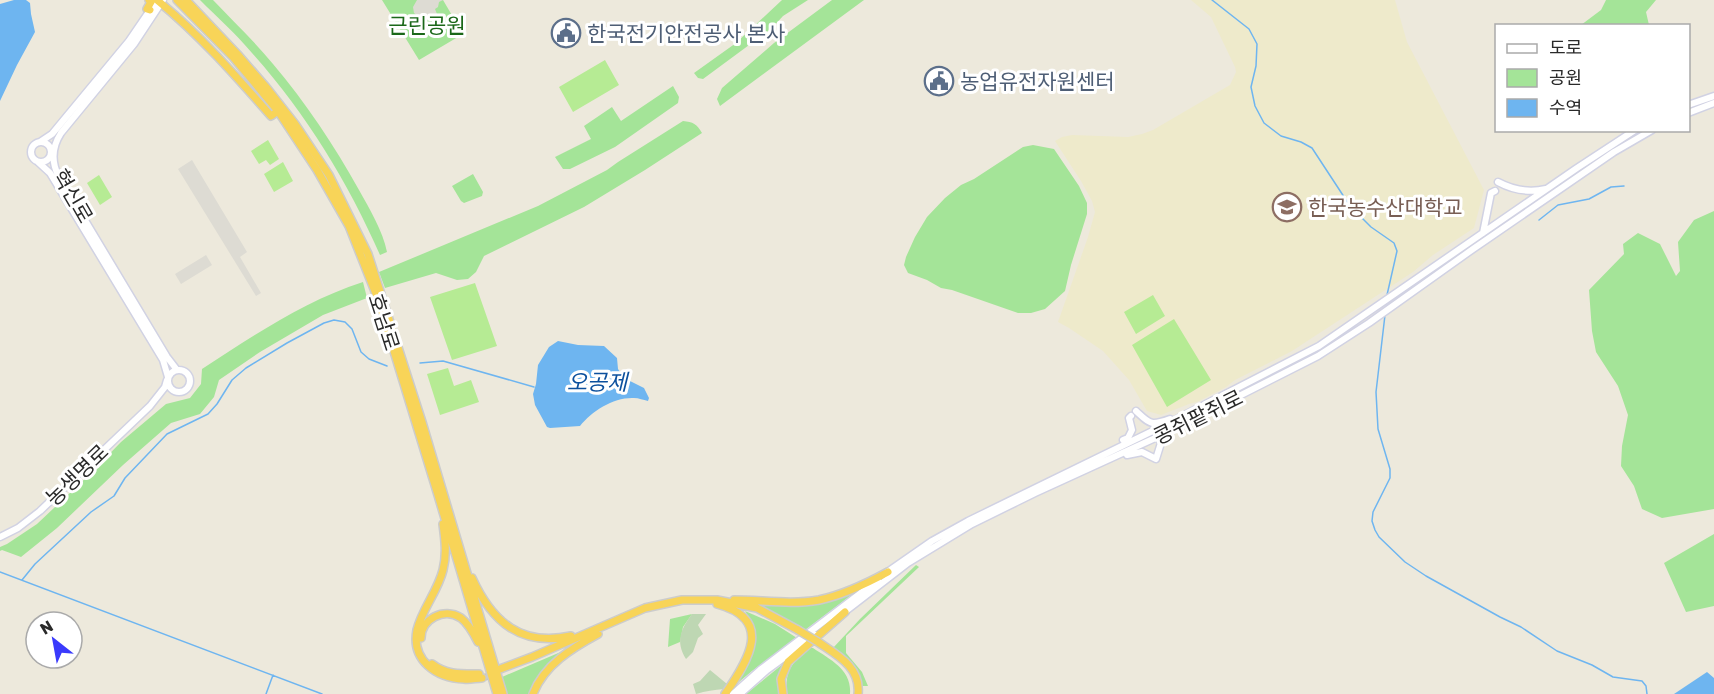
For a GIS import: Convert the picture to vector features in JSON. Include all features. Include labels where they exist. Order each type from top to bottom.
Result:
[{"type":"highway","points":[[149,0],[151,2],[147,9],[150,10]]},
{"type":"highway","name":"호남로","points":[[177,0],[233,57],[278,111],[317,170],[365,256]]},
{"type":"highway","name":"호남로","points":[[186,0],[239,56],[295,124],[328,175],[365,256],[461,552],[502,694]]},
{"type":"highway","points":[[159,1],[233,73],[271,116],[278,111]]},
{"type":"highway","name":"호남로","points":[[380,299],[497,694]]},
{"type":"highway","points":[[438,495],[443,520],[445,556],[438,585],[417,628],[417,647],[425,663],[437,673],[464,679],[482,676],[445,671],[436,667],[424,653],[421,633],[425,625],[430,619],[452,614],[462,619],[473,633],[486,660]]},
{"type":"highway","points":[[461,552],[485,603],[504,624],[521,634],[541,639],[596,632]]},
{"type":"highway","points":[[501,671],[596,632],[645,608],[664,603],[682,600],[817,601],[855,589],[888,572]]},
{"type":"highway","points":[[714,601],[767,615],[817,644],[848,670],[855,694]]},
{"type":"highway","points":[[714,601],[740,614],[748,622],[751,631],[751,645],[746,659],[725,694]]},
{"type":"highway","points":[[783,694],[781,679],[788,662],[845,612]]},
{"type":"highway","points":[[533,694],[549,668],[596,632]]},
{"type":"main road","points":[[40,142],[52,134],[159,1]]},
{"type":"main road","name":"혁신로","points":[[38,162],[45,162],[61,133],[134,44],[159,1]]},
{"type":"main road","points":[[1690,105],[1714,96]]},
{"type":"main road","points":[[1690,113],[1714,103]]},
{"type":"main road","name":"콩쥐팥쥐로","points":[[740,694],[767,670],[908,563],[972,524],[1164,434],[1318,356],[1429,281],[1541,199],[1549,189],[1632,132]]},
{"type":"main road","name":"콩쥐팥쥐로","points":[[733,694],[760,670],[924,546],[952,529],[1172,422],[1319,346],[1483,233],[1649,132]]},
{"type":"main road","name":"혁신로","points":[[168,379],[163,360],[76,215],[50,173],[33,158],[31,152],[33,146],[40,142],[47,144],[52,152],[59,177],[177,370]]},
{"type":"main road","points":[[1498,182],[1523,191],[1535,192],[1549,189]]},
{"type":"main road","points":[[1483,233],[1491,193],[1495,191]]},
{"type":"main road","points":[[1429,281],[1426,277],[1446,259]]},
{"type":"main road","points":[[168,379],[170,388],[176,392],[187,389],[190,382],[186,373],[177,370]]},
{"type":"main road","name":"농생명로","points":[[0,537],[18,528],[40,511],[150,406],[165,387],[172,372],[177,370]]},
{"type":"main road","name":"농생명로","points":[[150,406],[176,392]]},
{"type":"main road","points":[[1118,447],[1116,444],[1131,434],[1129,418],[1133,414],[1147,422],[1158,423],[1170,419],[1172,422]]},
{"type":"main road","points":[[1126,452],[1127,455],[1142,452],[1156,459],[1161,443],[1166,438],[1164,434]]},
{"type":"shaded area","points":[[417,0],[443,0],[435,9],[437,14],[428,19],[421,19],[414,13],[413,7]]},
{"type":"shaded area","name":"한국농수산대학교","points":[[1191,0],[1395,0],[1407,42],[1484,190],[1474,228],[1433,255],[1413,272],[1292,351],[1197,402],[1161,415],[1147,411],[1129,380],[1103,351],[1058,322],[1095,212],[1081,181],[1055,141],[1072,135],[1128,137],[1142,134],[1153,130],[1230,85],[1236,72],[1235,67],[1211,17]]},
{"type":"shaded area","points":[[192,160],[247,252],[240,257],[261,293],[256,296],[178,169]]},
{"type":"shaded area","points":[[206,255],[212,265],[181,284],[175,274]]},
{"type":"green space","points":[[200,0],[213,0],[259,48],[297,94],[349,173],[375,220],[387,252],[380,255],[354,201],[324,149],[290,99],[246,46]]},
{"type":"green space","name":"근린공원","points":[[382,0],[443,0],[463,34],[419,60]]},
{"type":"green space","points":[[782,0],[808,0],[783,16],[772,28],[703,79],[698,78],[694,73],[736,43]]},
{"type":"green space","points":[[832,0],[864,0],[720,106],[717,99],[722,88],[774,43]]},
{"type":"green space","points":[[1606,0],[1656,0],[1646,12],[1649,24],[1582,24],[1601,10]]},
{"type":"green space","points":[[605,60],[619,85],[573,112],[559,87]]},
{"type":"green space","points":[[673,86],[679,97],[678,103],[615,147],[570,169],[563,169],[555,157],[591,139],[584,126],[612,107],[621,121]]},
{"type":"green space","points":[[683,121],[694,124],[702,133],[584,207],[484,256],[476,272],[468,279],[457,280],[436,273],[385,288],[379,272],[538,206],[607,170]]},
{"type":"green space","points":[[268,140],[279,159],[270,165],[266,160],[259,164],[251,151]]},
{"type":"green space","points":[[1033,145],[1054,149],[1079,186],[1087,203],[1087,214],[1065,291],[1045,309],[1031,313],[1018,313],[941,288],[908,273],[904,265],[915,237],[927,217],[945,198],[961,185],[1023,147]]},
{"type":"green space","points":[[283,162],[293,181],[274,192],[264,174]]},
{"type":"green space","points":[[473,174],[483,192],[482,196],[464,203],[452,186]]},
{"type":"green space","points":[[99,175],[112,197],[100,205],[87,183]]},
{"type":"green space","points":[[1714,211],[1714,509],[1662,518],[1642,509],[1634,486],[1621,466],[1628,415],[1618,386],[1596,352],[1589,290],[1624,254],[1623,244],[1638,233],[1660,244],[1676,276],[1680,271],[1678,242],[1694,220]]},
{"type":"green space","points":[[363,282],[367,298],[323,315],[260,352],[219,380],[214,397],[200,414],[171,423],[57,528],[21,557],[0,551],[0,547],[37,524],[121,442],[166,404],[190,398],[201,384],[202,369],[300,309]]},
{"type":"green space","points":[[475,283],[497,346],[452,360],[430,297]]},
{"type":"green space","points":[[1153,295],[1165,316],[1136,334],[1124,312]]},
{"type":"green space","points":[[1174,319],[1211,380],[1167,407],[1132,345]]},
{"type":"green space","points":[[448,368],[454,386],[471,380],[479,402],[440,415],[427,374]]},
{"type":"green space","points":[[1714,534],[1714,606],[1686,612],[1664,563]]},
{"type":"green space","points":[[916,565],[919,567],[846,636],[846,653],[862,672],[868,686],[862,686],[853,664],[833,648]]},
{"type":"green space","points":[[853,594],[805,630],[754,603],[808,605]]},
{"type":"green space","points":[[745,611],[775,624],[797,638],[734,686],[749,659],[754,640],[751,621]]},
{"type":"green space","points":[[692,614],[683,627],[680,642],[668,647],[670,619]]},
{"type":"green space","points":[[692,614],[706,614],[698,625],[703,634],[698,638],[693,652],[686,659],[680,641],[685,625]]},
{"type":"green space","points":[[809,648],[813,648],[839,666],[848,678],[850,694],[787,694],[790,668]]},
{"type":"green space","points":[[563,651],[544,671],[529,694],[507,694],[502,677]]},
{"type":"green space","points":[[783,664],[779,679],[779,694],[746,694]]},
{"type":"green space","points":[[710,670],[727,684],[724,689],[696,694],[693,684],[700,681]]},
{"type":"water","points":[[14,0],[26,0],[30,3],[35,32],[0,101],[0,4]]},
{"type":"water","name":"오공제","points":[[558,341],[578,345],[604,346],[617,358],[618,369],[624,378],[644,388],[649,398],[648,401],[626,398],[611,402],[597,410],[580,426],[547,427],[535,405],[533,394],[538,365],[549,347]]},
{"type":"water","points":[[1707,672],[1714,678],[1714,694],[1674,694]]},
{"type":"waterway","points":[[1212,0],[1249,29],[1257,44],[1256,66],[1251,87],[1255,106],[1264,123],[1281,136],[1312,148],[1350,206],[1371,227],[1394,243],[1397,251],[1387,295]]},
{"type":"waterway","points":[[1539,220],[1558,205],[1589,199],[1611,187],[1624,186]]},
{"type":"waterway","points":[[1385,315],[1376,392],[1378,429],[1390,469],[1390,478],[1373,512],[1372,521],[1379,537],[1405,562],[1426,576],[1521,627],[1557,651],[1592,665],[1613,677],[1642,681],[1646,686],[1647,694]]},
{"type":"waterway","points":[[22,580],[35,564],[91,512],[114,496],[125,478],[167,434],[208,414],[232,380],[246,368],[287,343],[324,323],[334,320],[345,322],[352,329],[361,352],[369,359],[387,366]]},
{"type":"waterway","points":[[420,363],[443,361],[534,387]]},
{"type":"waterway","points":[[0,572],[322,694]]},
{"type":"waterway","points":[[266,694],[273,675]]},
{"type":"tunnel","points":[[482,678],[501,673]]},
{"type":"place","name":"한국전기안전공사 본사","points":[[566,33]]},
{"type":"place","name":"농업유전자원센터","points":[[939,81]]},
{"type":"place","name":"한국농수산대학교","points":[[1287,207]]}]
